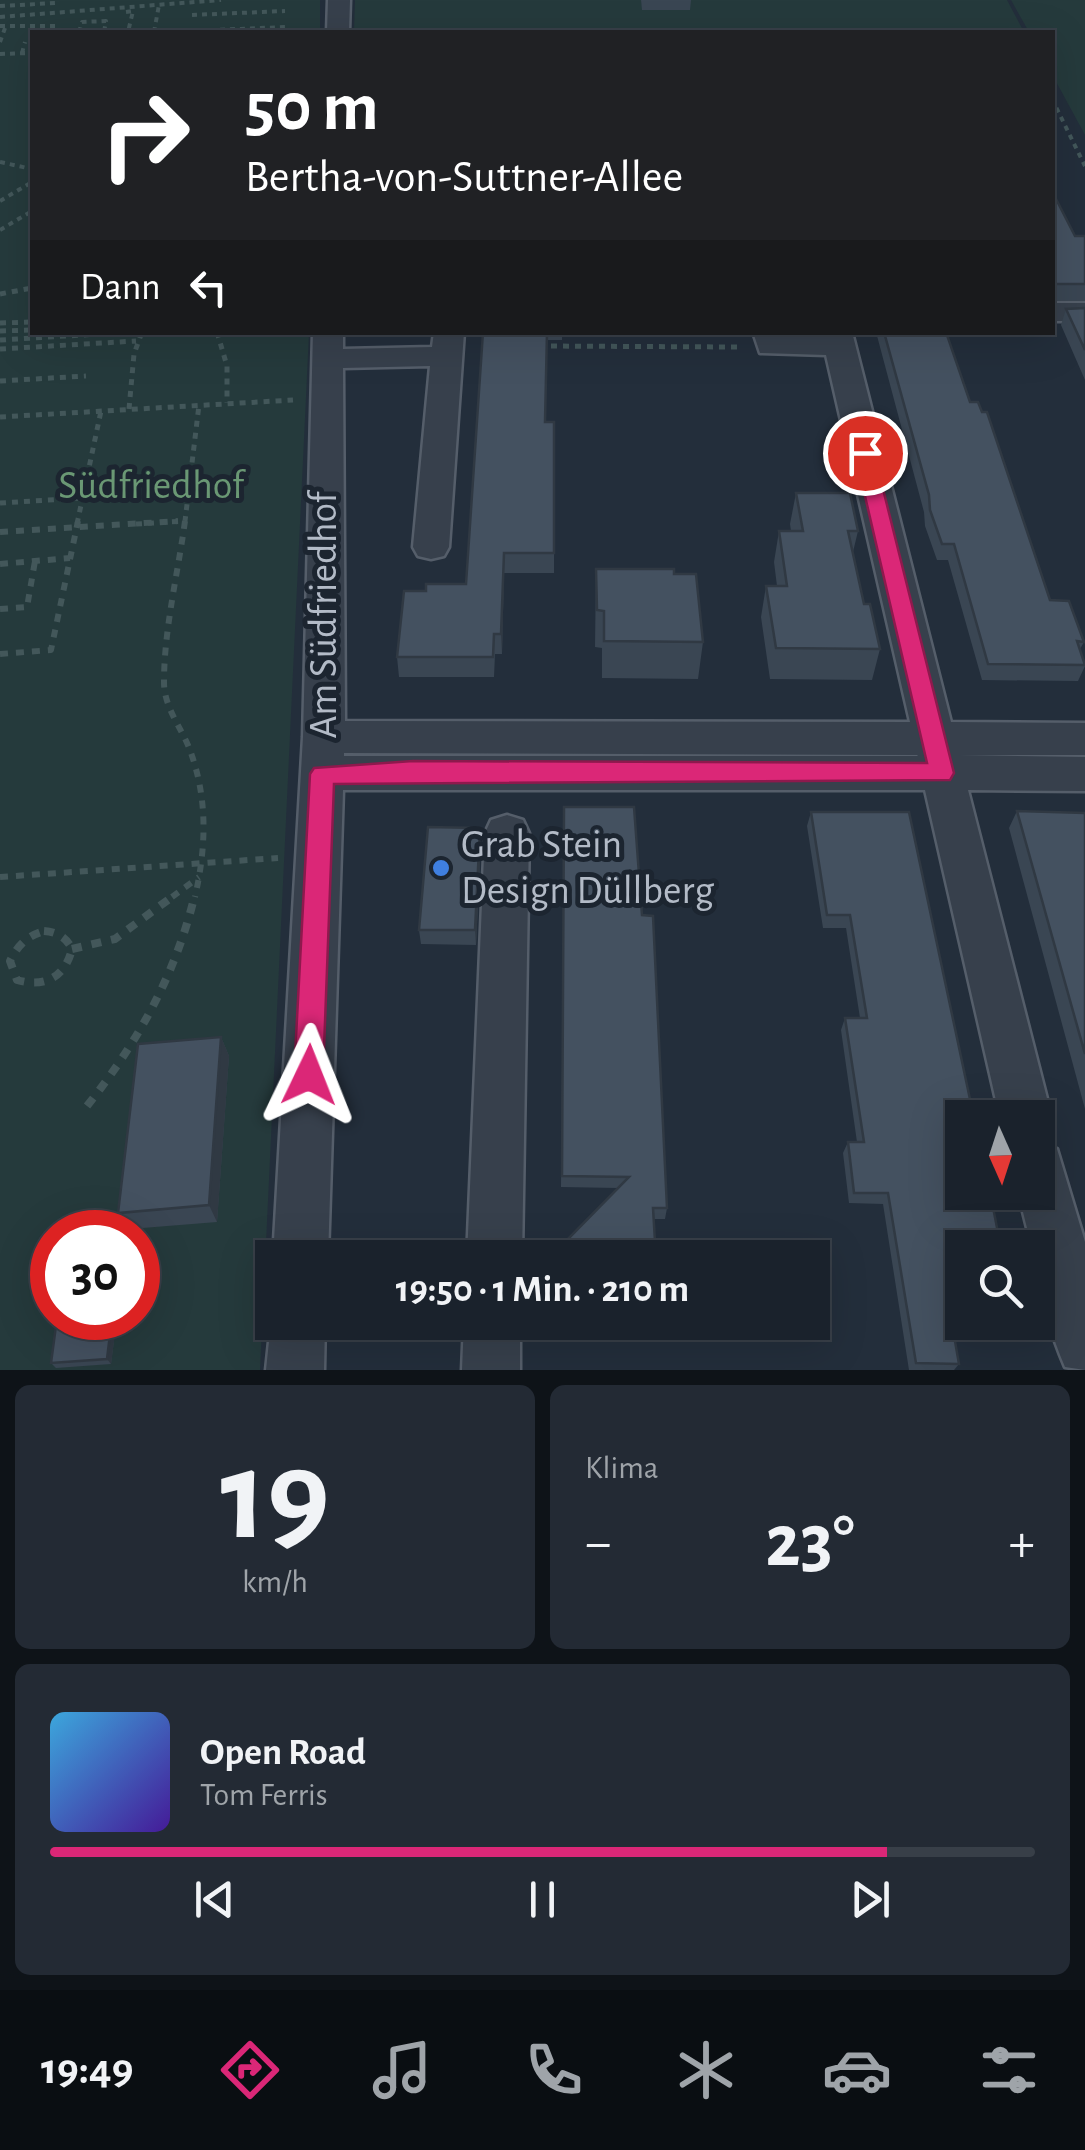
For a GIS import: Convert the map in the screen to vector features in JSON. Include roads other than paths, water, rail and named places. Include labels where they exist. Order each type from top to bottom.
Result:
[{"type":"street","points":[[338,30],[339,0]]},
{"type":"street","points":[[1055,312],[1085,312]]},
{"type":"street","points":[[770,339],[838,339],[1022,1100]]},
{"type":"street","points":[[327,346],[448,344],[431,547]]},
{"type":"street","name":"Am Südfriedhof","points":[[301,1240],[323,756],[327,346]]},
{"type":"street","points":[[323,756],[413,771],[937,756],[1085,739]]},
{"type":"street","points":[[937,756],[1085,774]]},
{"type":"street","points":[[495,1240],[508,833]]},
{"type":"street","points":[[1055,1209],[1074,1256],[1085,1347]]},
{"type":"street","points":[[295,1370],[296,1340]]},
{"type":"street","points":[[490,1370],[491,1340]]},
{"type":"place","name":"Grab Stein Design Düllberg","points":[[441,868]]},
{"type":"park label","name":"Südfriedhof","points":[[151,486]]}]
